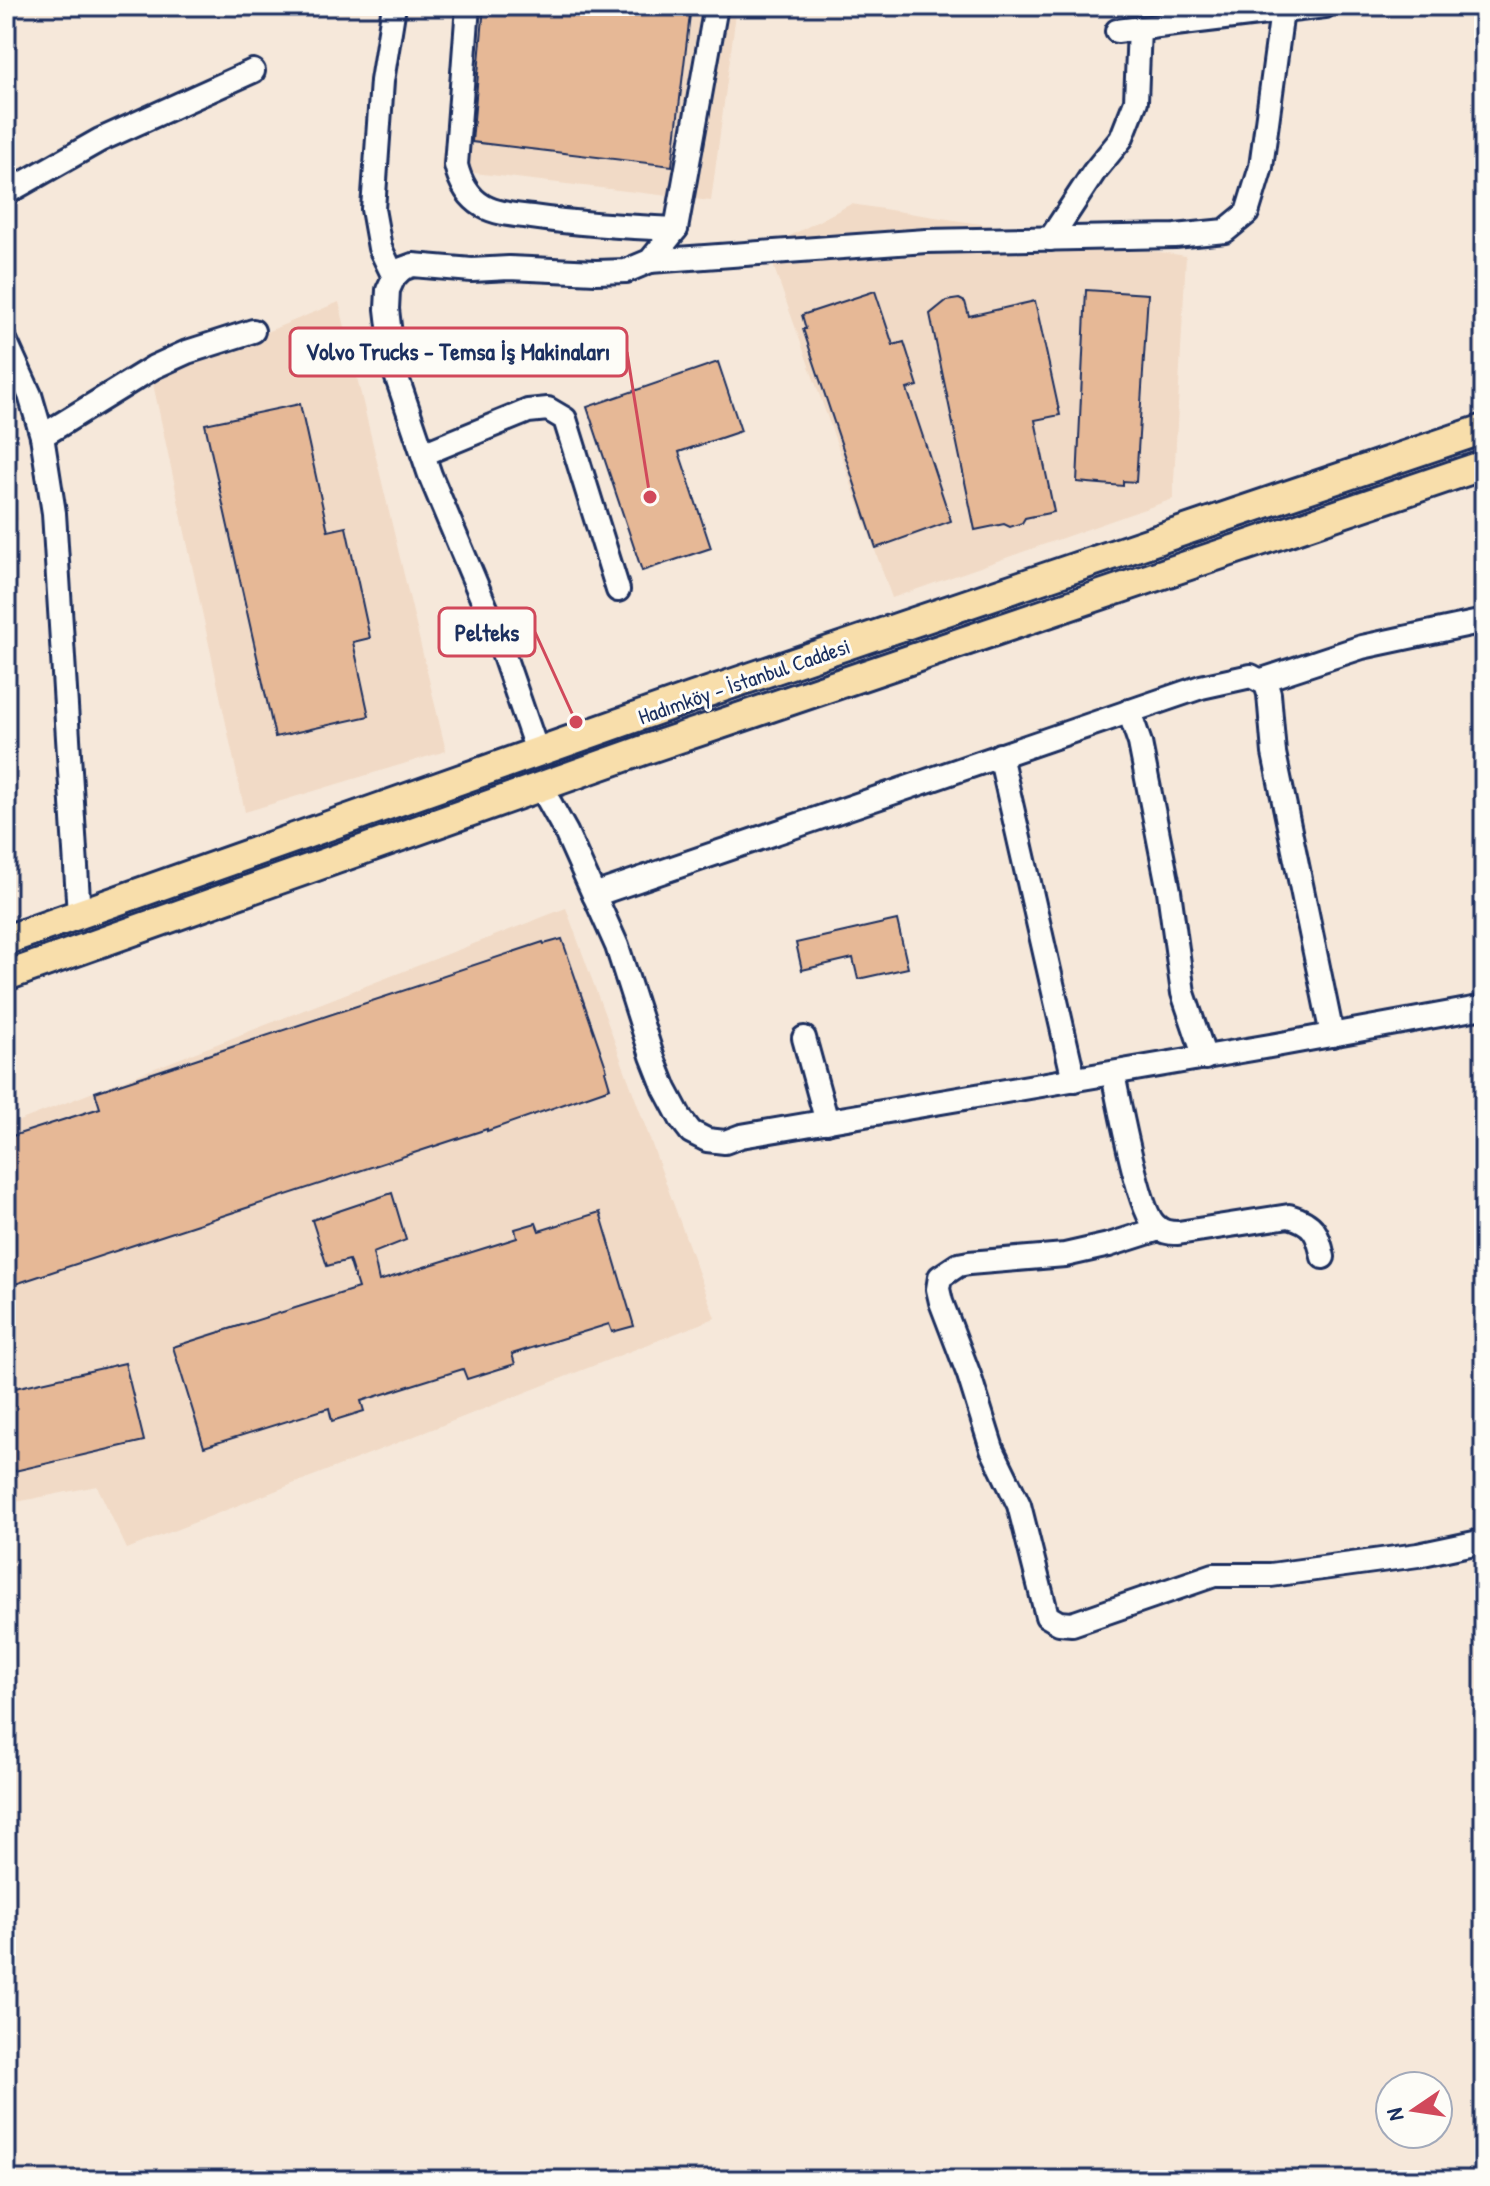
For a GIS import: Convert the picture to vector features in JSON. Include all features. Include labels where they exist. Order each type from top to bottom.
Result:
[{"type":"main road","name":"Hadımköy - İstanbul Caddesi","points":[[6,940],[693,697],[1484,429]]},
{"type":"main road","name":"Hadımköy - İstanbul Caddesi","points":[[6,976],[541,787],[1484,465]]},
{"type":"street","points":[[394,6],[382,81],[373,209],[380,248],[394,277]]},
{"type":"street","points":[[468,6],[456,165],[459,178],[473,198],[484,207],[501,213],[579,224],[676,229]]},
{"type":"street","points":[[650,261],[676,229],[716,6]]},
{"type":"street","points":[[1117,31],[1325,6]]},
{"type":"street","points":[[538,754],[494,627],[423,454],[394,369],[387,309],[388,290],[402,269],[413,265],[472,270],[626,271],[650,261],[926,241],[1175,236],[1225,231],[1247,213],[1261,167],[1282,11]]},
{"type":"street","points":[[1050,239],[1094,172],[1121,139],[1136,101],[1139,28]]},
{"type":"street","points":[[6,193],[100,140],[253,71]]},
{"type":"street","points":[[42,436],[154,367],[187,352],[253,331]]},
{"type":"street","points":[[6,342],[30,395],[42,436],[54,513],[79,915]]},
{"type":"street","points":[[423,454],[528,411],[548,409],[565,419],[618,590]]},
{"type":"street","points":[[594,895],[1201,687],[1245,676],[1262,680],[1362,647],[1484,621]]},
{"type":"street","points":[[1262,680],[1269,694],[1274,753],[1332,1035]]},
{"type":"street","points":[[1129,711],[1140,743],[1169,891],[1183,993],[1205,1058]]},
{"type":"street","points":[[1000,755],[1074,1080]]},
{"type":"street","points":[[541,787],[566,832],[617,946],[665,1089],[685,1126],[707,1140],[725,1142],[741,1136],[1113,1074],[1484,1007]]},
{"type":"street","points":[[804,1038],[827,1122]]},
{"type":"street","points":[[1113,1074],[1135,1173],[1150,1218],[1159,1229]]},
{"type":"street","points":[[1323,1257],[1312,1226],[1289,1216],[1178,1233],[1159,1229],[1065,1255],[958,1265],[940,1277],[938,1289],[941,1302],[969,1375],[992,1449],[1019,1505],[1047,1616],[1059,1623],[1072,1624],[1214,1575],[1271,1575],[1418,1555],[1484,1541]]},
{"type":"shaded area","points":[[464,6],[737,6],[711,201],[440,169]]},
{"type":"shaded area","points":[[851,204],[1186,256],[1173,499],[892,598],[767,248]]},
{"type":"shaded area","points":[[339,302],[446,751],[245,812],[152,379]]},
{"type":"shaded area","points":[[6,437],[19,520],[6,522]]},
{"type":"shaded area","points":[[566,908],[715,1318],[127,1549],[97,1486],[6,1504],[6,1126]]},
{"type":"building","points":[[484,6],[691,6],[672,166],[472,142]]},
{"type":"building","points":[[1086,290],[1148,294],[1136,482],[1123,481],[1123,486],[1077,482]]},
{"type":"building","points":[[875,291],[893,345],[904,342],[918,386],[907,389],[951,521],[876,548],[803,329],[806,329],[802,315]]},
{"type":"building","points":[[959,299],[965,302],[969,316],[1035,301],[1060,415],[1035,420],[1054,512],[1025,518],[1022,523],[1010,527],[1004,524],[975,530],[930,314],[946,301]]},
{"type":"building","points":[[718,362],[741,431],[679,452],[711,548],[642,571],[587,407]]},
{"type":"building","points":[[300,404],[328,531],[346,527],[370,638],[353,642],[369,716],[275,737],[205,424]]},
{"type":"building","points":[[897,920],[908,968],[858,979],[853,958],[802,970],[796,943]]},
{"type":"building","points":[[562,939],[607,1070],[610,1088],[6,1287],[6,1138],[100,1108],[95,1092],[543,942]]},
{"type":"building","points":[[392,1193],[406,1240],[373,1253],[379,1281],[517,1238],[515,1229],[536,1223],[539,1231],[600,1212],[634,1326],[612,1332],[609,1324],[512,1354],[515,1364],[467,1379],[463,1369],[361,1401],[364,1411],[332,1421],[329,1408],[204,1447],[173,1347],[358,1288],[349,1260],[327,1266],[312,1220]]},
{"type":"building","points":[[125,1363],[144,1441],[6,1473],[6,1390]]},
{"type":"place","name":"Volvo Trucks - Temsa İş Makinaları","points":[[650,497]]},
{"type":"place","name":"Pelteks","points":[[576,722]]}]
